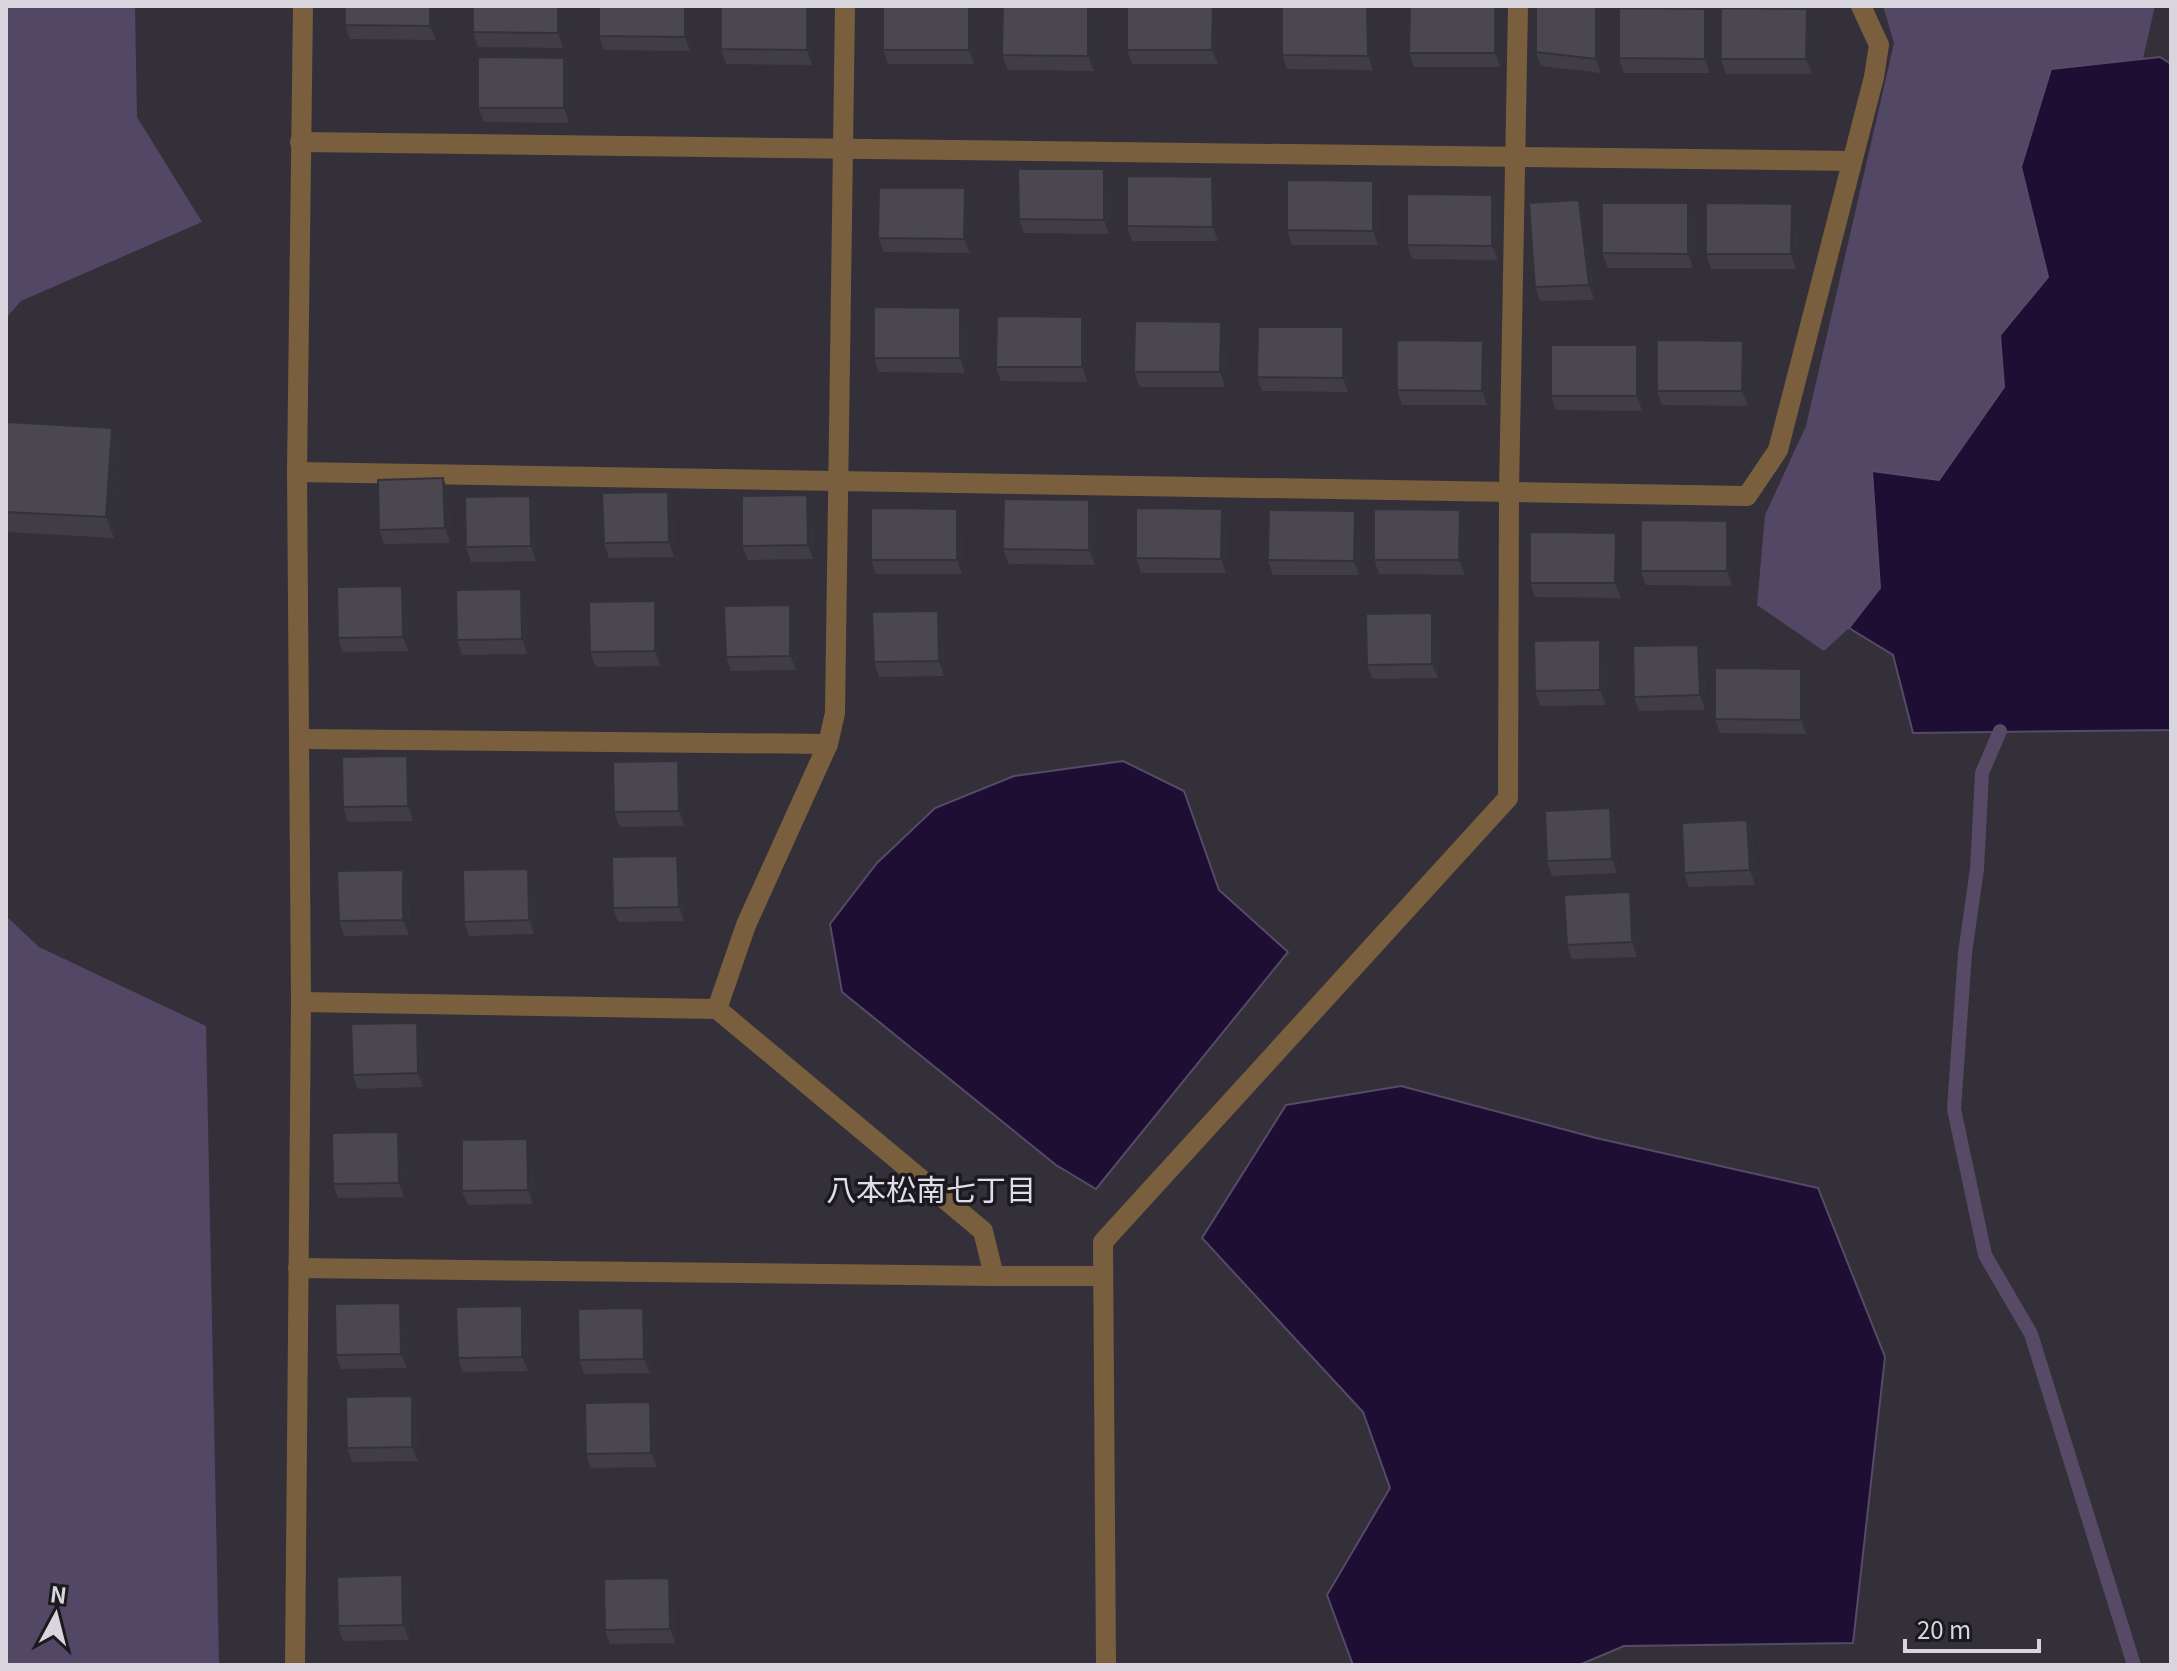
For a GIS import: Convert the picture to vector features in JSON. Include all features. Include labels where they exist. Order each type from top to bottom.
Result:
[{"type":"street","points":[[295,1665],[301,1002],[297,472],[303,6]]},
{"type":"street","points":[[717,1009],[746,925],[828,744],[835,713],[845,6]]},
{"type":"street","points":[[1106,1665],[1103,1242],[1508,798],[1509,491],[1518,6]]},
{"type":"street","points":[[297,472],[1747,496],[1778,450],[1879,45],[1861,6]]},
{"type":"street","points":[[300,142],[1852,161]]},
{"type":"street","points":[[301,739],[828,744]]},
{"type":"street","points":[[301,1002],[717,1009],[983,1231],[994,1276]]},
{"type":"street","points":[[298,1268],[1101,1276]]},
{"type":"shaded area","points":[[6,6],[135,6],[137,117],[202,222],[21,301],[6,318]]},
{"type":"shaded area","points":[[1883,6],[2155,6],[2143,59],[2051,69],[2021,167],[2048,277],[2000,335],[2004,387],[1939,480],[1873,471],[1880,588],[1849,628],[1824,651],[1757,605],[1765,515],[1806,426],[1894,43]]},
{"type":"shaded area","points":[[2160,57],[2171,64],[2171,730],[1913,733],[1893,655],[1849,628],[1880,588],[1872,471],[1939,480],[2004,387],[2000,335],[2048,277],[2021,167],[2051,69]]},
{"type":"shaded area","points":[[1123,761],[1184,791],[1219,890],[1288,952],[1096,1189],[1056,1165],[842,992],[830,924],[877,863],[935,808],[1014,776]]},
{"type":"shaded area","points":[[6,916],[39,947],[206,1026],[219,1665],[6,1665]]},
{"type":"shaded area","points":[[1401,1086],[1596,1138],[1818,1188],[1885,1357],[1853,1643],[1624,1646],[1579,1665],[1353,1665],[1327,1595],[1390,1488],[1363,1412],[1202,1238],[1286,1105]]},
{"type":"building","points":[[345,6],[430,6],[430,26],[345,25]]},
{"type":"building","points":[[473,6],[558,6],[558,33],[473,32]]},
{"type":"building","points":[[599,6],[685,6],[685,37],[599,36]]},
{"type":"building","points":[[721,6],[807,6],[807,50],[721,49]]},
{"type":"building","points":[[883,6],[969,6],[969,50],[883,50]]},
{"type":"building","points":[[1003,6],[1088,6],[1088,56],[1002,55]]},
{"type":"building","points":[[1127,6],[1213,6],[1212,50],[1127,50]]},
{"type":"building","points":[[1282,6],[1367,6],[1368,56],[1282,55]]},
{"type":"building","points":[[1410,6],[1495,6],[1495,53],[1409,53]]},
{"type":"building","points":[[1536,6],[1596,6],[1596,59],[1536,52]]},
{"type":"building","points":[[1619,8],[1705,9],[1705,59],[1619,58]]},
{"type":"building","points":[[1721,8],[1807,9],[1806,59],[1721,59]]},
{"type":"building","points":[[478,57],[564,58],[564,108],[478,108]]},
{"type":"building","points":[[1018,169],[1104,169],[1104,220],[1019,219]]},
{"type":"building","points":[[1127,176],[1212,177],[1213,227],[1127,226]]},
{"type":"building","points":[[1287,180],[1373,181],[1373,231],[1287,230]]},
{"type":"building","points":[[879,188],[965,188],[964,239],[878,238]]},
{"type":"building","points":[[1407,194],[1492,195],[1492,246],[1407,245]]},
{"type":"building","points":[[1579,200],[1589,285],[1535,287],[1529,203]]},
{"type":"building","points":[[1602,203],[1688,203],[1688,254],[1602,253]]},
{"type":"building","points":[[1706,203],[1792,204],[1791,254],[1706,254]]},
{"type":"building","points":[[874,307],[960,308],[960,358],[874,358]]},
{"type":"building","points":[[997,316],[1082,317],[1082,367],[996,367]]},
{"type":"building","points":[[1135,321],[1221,322],[1220,372],[1134,372]]},
{"type":"building","points":[[1258,327],[1343,327],[1343,378],[1257,377]]},
{"type":"building","points":[[1397,340],[1483,341],[1482,391],[1397,390]]},
{"type":"building","points":[[1657,340],[1743,341],[1742,391],[1657,391]]},
{"type":"building","points":[[1551,345],[1637,345],[1637,396],[1551,396]]},
{"type":"building","points":[[6,422],[112,428],[106,517],[6,512]]},
{"type":"building","points":[[443,478],[445,528],[379,530],[378,480]]},
{"type":"building","points":[[668,492],[669,542],[604,543],[602,493]]},
{"type":"building","points":[[807,495],[808,545],[742,546],[742,496]]},
{"type":"building","points":[[530,496],[531,546],[466,547],[465,497]]},
{"type":"building","points":[[1004,499],[1089,500],[1089,550],[1003,549]]},
{"type":"building","points":[[871,508],[957,509],[957,560],[871,560]]},
{"type":"building","points":[[1136,508],[1222,509],[1221,559],[1136,558]]},
{"type":"building","points":[[1374,509],[1460,510],[1459,560],[1374,560]]},
{"type":"building","points":[[1269,510],[1355,511],[1354,561],[1268,560]]},
{"type":"building","points":[[1641,520],[1727,521],[1727,571],[1641,571]]},
{"type":"building","points":[[1530,532],[1616,533],[1615,583],[1530,583]]},
{"type":"building","points":[[402,586],[403,637],[338,638],[337,587]]},
{"type":"building","points":[[521,589],[522,639],[457,640],[456,590]]},
{"type":"building","points":[[655,601],[655,651],[590,652],[589,602]]},
{"type":"building","points":[[790,605],[790,656],[726,657],[724,606]]},
{"type":"building","points":[[938,611],[939,661],[874,662],[872,612]]},
{"type":"building","points":[[1432,613],[1432,664],[1367,665],[1366,614]]},
{"type":"building","points":[[1600,640],[1600,690],[1535,691],[1534,641]]},
{"type":"building","points":[[1698,645],[1700,695],[1634,697],[1633,646]]},
{"type":"building","points":[[1715,668],[1801,669],[1801,720],[1715,719]]},
{"type":"building","points":[[407,756],[408,806],[343,807],[342,757]]},
{"type":"building","points":[[678,761],[679,811],[614,812],[613,762]]},
{"type":"building","points":[[1610,808],[1612,859],[1547,861],[1545,811]]},
{"type":"building","points":[[1747,820],[1750,870],[1684,873],[1682,823]]},
{"type":"building","points":[[677,856],[679,907],[613,908],[612,857]]},
{"type":"building","points":[[528,869],[529,920],[464,922],[463,870]]},
{"type":"building","points":[[403,870],[403,920],[339,921],[337,871]]},
{"type":"building","points":[[1630,892],[1632,942],[1567,945],[1564,895]]},
{"type":"building","points":[[417,1023],[418,1073],[353,1075],[351,1024]]},
{"type":"building","points":[[398,1132],[399,1183],[333,1184],[332,1133]]},
{"type":"building","points":[[527,1139],[528,1190],[462,1191],[462,1140]]},
{"type":"building","points":[[400,1303],[401,1354],[336,1355],[335,1304]]},
{"type":"building","points":[[522,1306],[522,1357],[458,1358],[456,1307]]},
{"type":"building","points":[[643,1308],[644,1359],[579,1360],[578,1309]]},
{"type":"building","points":[[412,1396],[412,1447],[347,1448],[346,1397]]},
{"type":"building","points":[[650,1402],[651,1453],[586,1454],[585,1403]]},
{"type":"building","points":[[402,1575],[403,1625],[338,1626],[337,1577]]},
{"type":"building","points":[[669,1578],[670,1629],[605,1630],[604,1579]]},
{"type":"waterway","points":[[2000,731],[1982,773],[1977,869],[1965,953],[1954,1109],[1985,1255],[2031,1334],[2134,1665]]},
{"type":"district","name":"八本松南七丁目","points":[[931,1188]]}]
